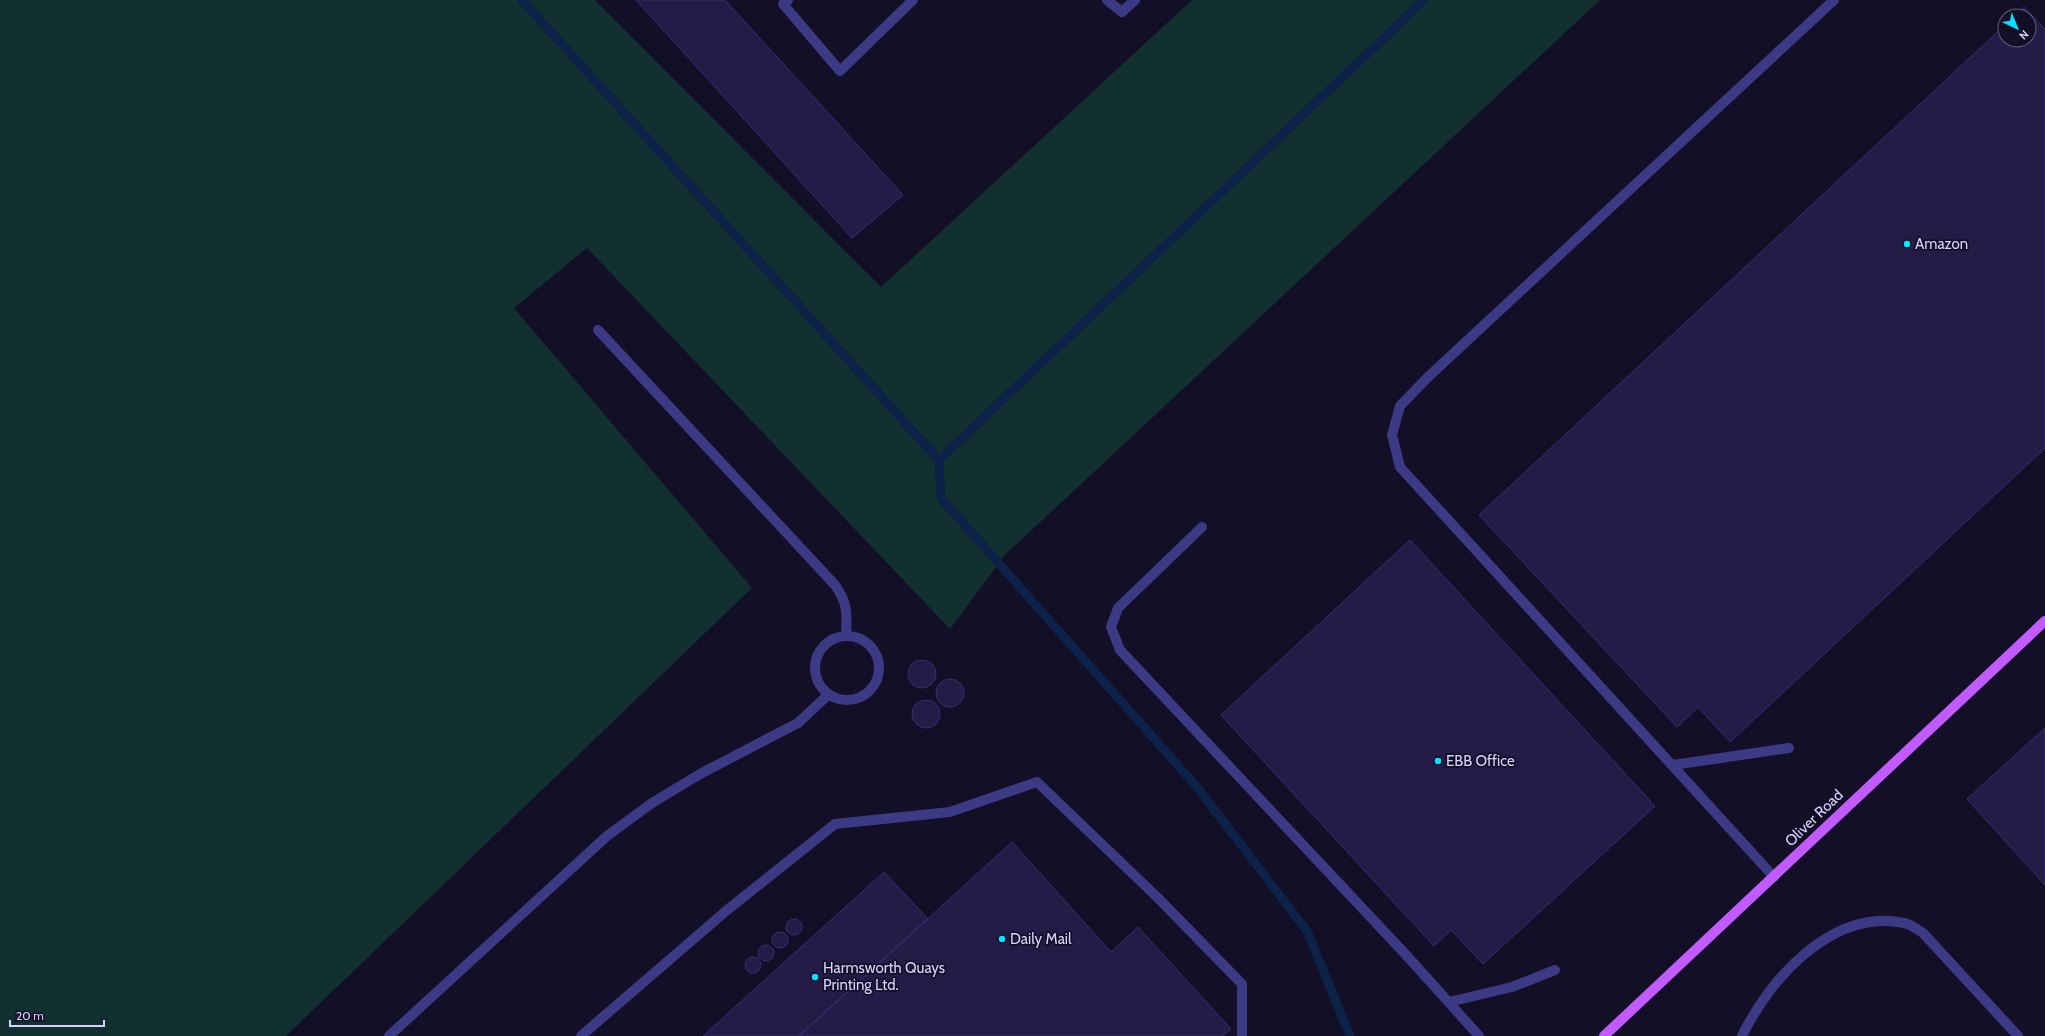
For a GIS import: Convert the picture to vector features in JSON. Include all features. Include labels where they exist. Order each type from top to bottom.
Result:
[{"type":"main road","name":"Oliver Road","points":[[1604,1036],[2045,621]]},
{"type":"lane","points":[[788,0],[783,4],[840,71],[913,0]]},
{"type":"lane","points":[[1107,0],[1122,12],[1135,0]]},
{"type":"lane","points":[[1774,877],[1400,467],[1392,435],[1400,406],[1428,377],[1834,0]]},
{"type":"lane","points":[[598,330],[835,585],[843,596],[846,604],[846,636]]},
{"type":"lane","points":[[1202,527],[1118,608],[1111,627],[1120,650],[1479,1036]]},
{"type":"lane","points":[[846,636],[862,639],[871,645],[879,664],[879,674],[875,684],[868,692],[859,698],[843,699],[829,694],[821,686],[816,677],[817,656],[823,647],[831,640],[846,636]]},
{"type":"lane","points":[[389,1036],[607,836],[652,803],[700,774],[798,723],[829,694]]},
{"type":"lane","points":[[1673,765],[1789,748]]},
{"type":"lane","points":[[581,1036],[726,911],[835,824],[950,812],[1037,782],[1158,898],[1242,984],[1242,1036]]},
{"type":"lane","points":[[1742,1036],[1753,1014],[1792,964],[1830,935],[1862,923],[1881,920],[1906,923],[1923,933],[2018,1036]]},
{"type":"lane","points":[[1449,1002],[1512,987],[1555,970]]},
{"type":"green space","points":[[0,0],[595,0],[881,287],[1192,0],[1600,0],[1005,555],[950,629],[587,248],[514,308],[752,588],[286,1036],[0,1036]]},
{"type":"building","points":[[636,0],[725,0],[903,195],[852,238]]},
{"type":"building","name":"Amazon","points":[[2037,21],[2045,29],[2045,448],[1730,742],[1698,707],[1677,727],[1479,515],[1997,32],[1997,48],[2037,48]]},
{"type":"building","name":"EBB Office","points":[[1410,540],[1655,806],[1483,964],[1451,930],[1434,946],[1221,715]]},
{"type":"building","points":[[922,660],[932,664],[936,674],[932,684],[922,688],[912,684],[908,674],[912,664]]},
{"type":"building","points":[[950,679],[960,683],[964,693],[960,703],[950,707],[940,703],[936,693],[940,683]]},
{"type":"building","points":[[926,700],[936,704],[940,714],[936,724],[926,728],[916,724],[912,714],[916,704]]},
{"type":"building","points":[[2045,728],[2045,885],[1967,799]]},
{"type":"building","name":"Daily Mail","points":[[1012,842],[1111,952],[1138,927],[1231,1029],[1223,1036],[799,1036]]},
{"type":"building","name":"Harmsworth Quays Printing Ltd.","points":[[884,872],[928,919],[799,1036],[703,1036]]},
{"type":"building","points":[[794,919],[801,924],[802,927],[797,934],[794,935],[787,930],[786,927],[791,920]]},
{"type":"building","points":[[780,932],[787,937],[788,940],[783,947],[780,948],[773,943],[772,940],[777,933]]},
{"type":"building","points":[[766,945],[773,950],[774,953],[769,960],[766,961],[759,956],[758,953],[763,946]]},
{"type":"building","points":[[753,957],[760,962],[761,965],[756,972],[753,973],[746,968],[745,965],[750,958]]},
{"type":"waterway","points":[[522,0],[939,460],[941,498],[1197,787],[1307,931],[1350,1036]]},
{"type":"waterway","points":[[939,460],[1424,0]]},
{"type":"place","name":"Amazon","points":[[1907,244]]},
{"type":"place","name":"EBB Office","points":[[1438,761]]},
{"type":"place","name":"Daily Mail","points":[[1002,939]]},
{"type":"place","name":"Harmsworth Quays Printing Ltd.","points":[[815,977]]}]
